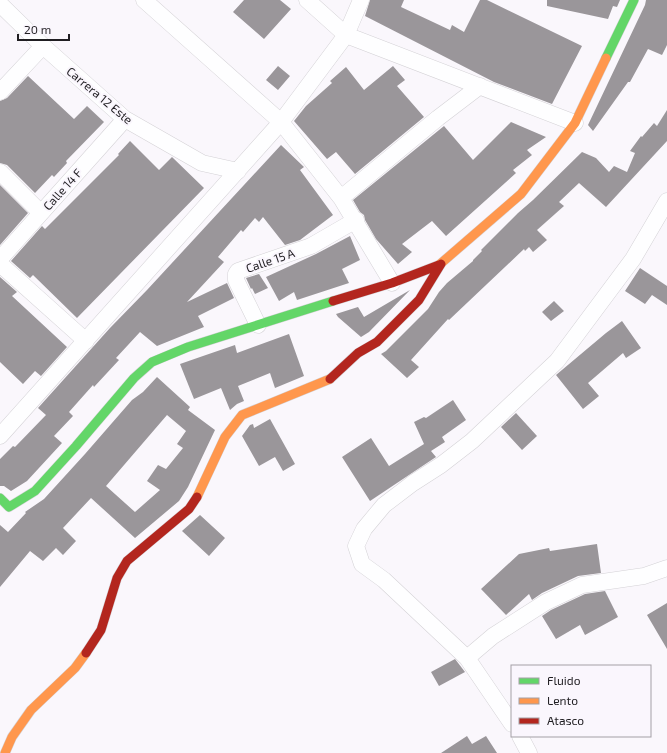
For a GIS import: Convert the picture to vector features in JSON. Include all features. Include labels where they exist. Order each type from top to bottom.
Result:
[{"type":"main road","points":[[5,753],[12,738],[31,710],[75,668],[101,630],[117,578],[127,561],[189,510],[199,494],[225,437],[242,415],[329,380],[358,353],[378,342],[419,300],[441,264],[521,194],[575,123],[634,0]]},
{"type":"main road","points":[[3,507],[35,491],[134,378],[152,362],[188,348],[392,283],[441,264]]},
{"type":"street","points":[[144,0],[281,122],[341,198],[356,220],[392,283]]},
{"type":"street","points":[[307,0],[346,36],[575,123]]},
{"type":"street","points":[[0,436],[281,122],[346,36],[361,0]]},
{"type":"street","name":"Carrera 12 Este","points":[[0,4],[43,46],[125,119],[202,163],[238,171]]},
{"type":"street","points":[[0,92],[43,46]]},
{"type":"street","points":[[341,198],[438,118],[480,86]]},
{"type":"street","name":"Calle 14 F","points":[[0,259],[125,119]]},
{"type":"street","points":[[0,172],[41,213]]},
{"type":"street","points":[[511,723],[467,658],[384,580],[362,564],[356,546],[364,529],[384,506],[413,483],[441,465],[472,441],[557,361],[634,259],[667,201]]},
{"type":"street","name":"Calle 15 A","points":[[258,325],[236,280],[236,274],[238,271],[311,246],[356,220]]},
{"type":"street","points":[[0,264],[86,341]]},
{"type":"street","points":[[467,658],[492,636],[546,602],[582,585],[644,576],[667,568]]},
{"type":"street","points":[[521,737],[529,753]]},
{"type":"building","points":[[244,0],[280,0],[291,9],[264,39],[233,12]]},
{"type":"building","points":[[370,0],[404,0],[401,7],[450,30],[452,25],[464,32],[480,0],[487,0],[582,46],[552,104],[494,82],[365,16]]},
{"type":"building","points":[[547,0],[620,0],[617,7],[613,6],[608,19],[547,6]]},
{"type":"building","points":[[646,0],[667,0],[667,45],[662,55],[648,49],[630,82],[628,82],[593,131],[588,125]]},
{"type":"building","points":[[278,66],[290,76],[278,90],[266,80]]},
{"type":"building","points":[[393,66],[405,80],[397,86],[424,117],[355,174],[336,152],[327,159],[294,121],[306,106],[332,83],[330,81],[346,67],[364,90]]},
{"type":"building","points":[[28,76],[74,119],[87,106],[104,122],[66,161],[67,163],[54,177],[52,175],[35,193],[7,165],[0,163],[0,101],[7,98]]},
{"type":"building","points":[[667,110],[667,141],[606,207],[579,183],[559,202],[564,206],[537,230],[547,240],[533,252],[529,247],[525,251],[524,249],[449,320],[448,319],[411,360],[419,367],[407,378],[381,354],[386,351],[428,309],[447,283],[473,261],[482,251],[481,250],[518,213],[582,152],[596,158],[609,172],[614,166],[627,172],[635,153],[630,151],[641,136],[642,137],[654,123],[657,126]]},
{"type":"building","points":[[511,122],[546,137],[527,150],[532,155],[513,170],[516,173],[446,236],[432,221],[402,244],[412,252],[398,264],[376,239],[365,220],[364,215],[360,212],[353,200],[444,126],[473,160]]},
{"type":"building","points":[[130,141],[159,170],[172,157],[204,188],[77,318],[33,275],[30,278],[11,261],[42,226],[45,229],[119,155],[118,154]]},
{"type":"building","points":[[281,145],[304,167],[300,170],[333,215],[300,240],[285,245],[263,217],[259,222],[255,218],[243,232],[241,230],[218,257],[224,262],[187,302],[227,283],[234,298],[198,316],[204,327],[157,346],[140,332],[116,358],[119,360],[94,387],[93,385],[69,412],[73,416],[54,436],[62,443],[27,481],[11,491],[4,486],[0,486],[0,459],[13,446],[15,447],[46,415],[38,408],[110,328]]},
{"type":"building","points":[[0,185],[28,213],[0,245]]},
{"type":"building","points":[[350,236],[360,260],[342,269],[349,283],[297,300],[294,292],[279,301],[266,277],[316,254]]},
{"type":"building","points":[[640,268],[667,286],[667,305],[652,295],[645,304],[625,291]]},
{"type":"building","points":[[259,274],[268,288],[255,294],[246,278]]},
{"type":"building","points":[[0,277],[17,292],[12,296],[67,347],[41,376],[35,371],[23,384],[0,362]]},
{"type":"building","points":[[410,290],[369,332],[361,337],[336,314],[358,307],[364,317]]},
{"type":"building","points":[[554,301],[564,311],[551,321],[542,312]]},
{"type":"building","points":[[622,321],[641,348],[626,358],[623,353],[588,383],[599,396],[583,409],[556,375]]},
{"type":"building","points":[[289,334],[304,376],[275,388],[270,373],[238,386],[244,401],[237,404],[230,410],[221,388],[194,399],[180,364],[235,345],[237,353]]},
{"type":"building","points":[[157,377],[190,407],[188,410],[215,430],[188,487],[179,501],[135,538],[91,498],[63,528],[76,541],[63,555],[56,548],[43,561],[30,551],[0,587],[0,525],[8,532],[26,513],[25,512],[44,499],[132,400],[143,392]],"holes":[[[167,415],[186,431],[177,444],[183,448],[166,469],[158,465],[147,481],[160,490],[135,512],[106,486]]]},
{"type":"building","points":[[453,400],[466,420],[442,437],[445,442],[431,451],[436,457],[370,501],[342,457],[371,438],[389,466],[424,444],[414,422],[424,417],[426,418]]},
{"type":"building","points":[[516,413],[537,436],[522,450],[501,427]]},
{"type":"building","points":[[270,419],[295,464],[283,471],[275,457],[259,466],[242,436],[250,425],[253,424],[254,428]]},
{"type":"building","points":[[200,515],[225,538],[209,556],[182,531]]},
{"type":"building","points":[[597,544],[601,573],[578,576],[542,593],[532,600],[529,594],[506,615],[481,589],[519,554],[549,548],[550,551]]},
{"type":"building","points":[[605,591],[618,617],[585,635],[580,625],[556,639],[542,616],[551,610],[585,594]]},
{"type":"building","points":[[667,603],[667,649],[647,615]]},
{"type":"building","points":[[455,659],[465,672],[439,686],[431,672]]},
{"type":"building","points":[[467,736],[472,744],[486,736],[497,753],[441,753]]},
{"type":"traffic: fast","points":[[606,58],[634,0]]},
{"type":"traffic: fast","points":[[0,498],[9,507],[35,491],[134,378],[152,362],[188,347],[333,301]]},
{"type":"traffic: slow","points":[[439,265],[521,194],[575,123],[606,58]]},
{"type":"traffic: slow","points":[[197,497],[225,437],[242,415],[330,379]]},
{"type":"traffic: slow","points":[[5,753],[12,737],[31,710],[75,668],[86,653]]},
{"type":"traffic: jam","points":[[330,379],[358,353],[377,342],[419,300],[441,264]]},
{"type":"traffic: jam","points":[[333,301],[392,283],[439,265]]},
{"type":"traffic: jam","points":[[86,653],[101,630],[117,578],[127,561],[189,509],[197,497]]}]
